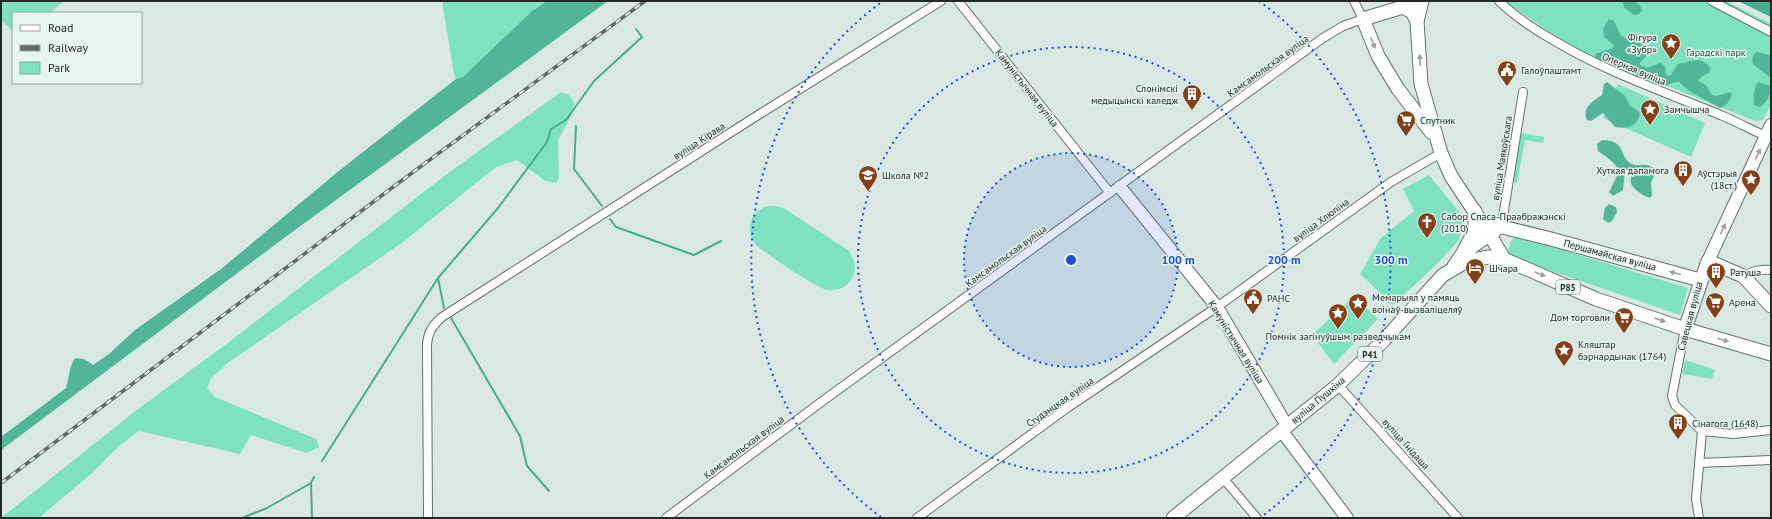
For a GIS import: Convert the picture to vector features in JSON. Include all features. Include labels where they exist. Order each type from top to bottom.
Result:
[{"type":"main road","points":[[1422,1],[1417,21],[1421,84],[1440,153],[1451,176],[1478,217],[1465,257]]},
{"type":"main road","points":[[1417,21],[1408,4],[1363,19],[1378,56],[1398,89],[1435,136]]},
{"type":"main road","points":[[1398,89],[1411,90],[1421,84]]},
{"type":"main road","name":"Першамайская вуліца","points":[[1478,217],[1495,231],[1520,231],[1700,280]]},
{"type":"main road","points":[[1495,231],[1502,257]]},
{"type":"main road","name":"Р41","points":[[1465,257],[1480,251],[1495,231]]},
{"type":"main road","points":[[1502,257],[1501,247],[1506,238],[1520,231]]},
{"type":"main road","name":"вуліца Пушкіна","points":[[1173,518],[1338,385],[1385,339],[1433,286],[1465,257],[1502,257]]},
{"type":"main road","name":"Р85","points":[[1502,257],[1596,299],[1685,329],[1771,354]]},
{"type":"main road","points":[[1708,261],[1744,276],[1751,283],[1761,298],[1771,306]]},
{"type":"main road","name":"Савецкая вуліца","points":[[1685,329],[1700,280],[1708,261]]},
{"type":"street","name":"вуліца Кірава","points":[[428,518],[428,334],[433,325],[748,122],[941,1]]},
{"type":"street","name":"Камуністычная вуліца","points":[[958,1],[1115,190],[1217,307],[1284,428],[1347,518]]},
{"type":"street","points":[[1354,1],[1363,19]]},
{"type":"street","name":"Оперная вуліца","points":[[1499,1],[1510,12],[1534,29],[1575,54],[1626,78],[1725,116],[1768,137]]},
{"type":"street","points":[[1712,1],[1771,32]]},
{"type":"street","name":"Камсамольская вуліца","points":[[666,518],[828,397],[1324,38],[1343,26],[1363,19]]},
{"type":"street","name":"вуліца Маякоўскага","points":[[1495,231],[1503,217],[1523,92]]},
{"type":"street","name":"Савецкая вуліца","points":[[1708,261],[1768,137],[1771,124]]},
{"type":"street","name":"вуліца Хлюпіна","points":[[1217,307],[1391,182],[1440,153]]},
{"type":"street","points":[[1744,276],[1763,269],[1771,270]]},
{"type":"street","name":"Студэнцкая вуліца","points":[[917,518],[1066,408],[1217,307]]},
{"type":"street","name":"Савецкая вуліца","points":[[1685,329],[1672,396],[1675,405],[1702,435]]},
{"type":"street","name":"вуліца Гнідаша","points":[[1338,385],[1458,518]]},
{"type":"street","points":[[1699,518],[1696,499],[1702,435],[1733,434],[1771,430]]},
{"type":"street","points":[[1699,463],[1771,460]]},
{"type":"street","points":[[1223,478],[1257,518]]},
{"type":"green space","points":[[1,1],[64,1],[51,12],[12,12],[12,30],[1,20]]},
{"type":"green space","points":[[442,1],[547,1],[532,11],[463,78],[456,79]]},
{"type":"green space","name":"Гарадскі парк","points":[[1504,1],[1726,1],[1771,24],[1771,104],[1763,120],[1755,121],[1575,49]]},
{"type":"green space","points":[[1618,84],[1705,123],[1691,157],[1603,118]]},
{"type":"green space","points":[[561,92],[569,95],[574,102],[573,112],[558,140],[559,178],[556,183],[545,181],[517,160],[496,167],[403,242],[229,362],[211,378],[207,388],[215,397],[316,439],[319,447],[307,453],[251,435],[240,454],[139,431],[119,446],[93,472],[39,518],[1,518],[138,409],[225,345],[451,171]]},
{"type":"green space","points":[[1521,133],[1544,137],[1543,143],[1525,140],[1517,183],[1513,182]]},
{"type":"green space","points":[[1429,175],[1465,219],[1459,240],[1438,263],[1393,305],[1360,274],[1381,238],[1414,211],[1403,189]]},
{"type":"green space","points":[[768,206],[777,206],[785,209],[848,250],[852,256],[855,266],[853,276],[849,283],[843,288],[835,290],[821,288],[770,256],[756,245],[750,233],[751,222],[757,212]]},
{"type":"green space","points":[[1516,236],[1688,288],[1680,315],[1511,257],[1508,251],[1511,241]]},
{"type":"green space","points":[[1354,296],[1378,319],[1334,364],[1312,335]]},
{"type":"green space","points":[[1685,360],[1715,370],[1712,379],[1682,374]]},
{"type":"shaded area","points":[[547,1],[608,1],[280,241],[1,450],[1,437],[66,388],[70,369],[75,358],[84,359],[93,365],[109,354],[135,330],[221,269],[340,170],[456,79],[463,77],[532,11]]},
{"type":"shaded area","points":[[1622,1],[1637,3],[1642,10],[1639,14],[1634,15],[1624,7]]},
{"type":"shaded area","points":[[1738,1],[1771,1],[1771,17]]},
{"type":"shaded area","points":[[1609,19],[1614,21],[1621,36],[1641,44],[1647,49],[1649,54],[1640,62],[1640,65],[1647,68],[1660,63],[1665,66],[1666,75],[1670,76],[1678,64],[1699,60],[1707,64],[1710,68],[1709,73],[1701,77],[1698,81],[1706,85],[1712,95],[1716,96],[1730,92],[1732,95],[1727,104],[1720,108],[1689,91],[1679,82],[1662,87],[1656,87],[1597,61],[1595,54],[1613,48],[1614,45],[1604,37],[1603,29]]},
{"type":"shaded area","points":[[1756,52],[1771,55],[1771,78],[1753,64],[1752,58]]},
{"type":"shaded area","points":[[1607,82],[1625,96],[1630,106],[1637,110],[1640,114],[1637,122],[1631,126],[1624,128],[1615,127],[1603,113],[1591,121],[1587,120],[1587,108],[1602,95],[1604,84]]},
{"type":"shaded area","points":[[1758,82],[1771,86],[1768,98],[1760,107],[1754,105],[1755,90]]},
{"type":"shaded area","points":[[1602,140],[1610,141],[1619,145],[1626,159],[1633,165],[1646,165],[1652,167],[1656,171],[1651,183],[1652,195],[1650,198],[1634,188],[1631,181],[1630,170],[1625,170],[1623,190],[1613,196],[1609,192],[1619,172],[1613,162],[1598,151],[1597,144]]},
{"type":"shaded area","points":[[1609,204],[1616,207],[1617,212],[1612,221],[1608,223],[1603,219],[1605,208]]},
{"type":"waterway","points":[[322,461],[438,278],[498,208],[547,142],[551,129],[566,120],[594,81],[642,37],[636,29]]},
{"type":"waterway","points":[[576,126],[574,169],[602,206]]},
{"type":"waterway","points":[[610,219],[616,227],[694,255],[721,241]]},
{"type":"waterway","points":[[438,278],[444,308]]},
{"type":"waterway","points":[[451,318],[520,436],[527,466],[549,491]]},
{"type":"waterway","points":[[312,518],[311,483],[314,477]]},
{"type":"waterway","points":[[242,518],[267,508],[311,483]]},
{"type":"railway","points":[[1,483],[397,184],[645,1]]},
{"type":"place","name":"Фігура «Зубр»","points":[[1671,60]]},
{"type":"place","name":"Галоўпаштамт","points":[[1507,87]]},
{"type":"place","name":"Слонімскі медыцынскі каледж","points":[[1192,111]]},
{"type":"place","name":"Замчышча","points":[[1650,126]]},
{"type":"place","name":"Спутник","points":[[1406,137]]},
{"type":"place","name":"Хуткая дапамога","points":[[1683,187]]},
{"type":"place","name":"Школа №2","points":[[868,192]]},
{"type":"place","name":"Аўстэрыя (18ст.)","points":[[1751,196]]},
{"type":"place","name":"Сабор Спаса-Праабражэнскі (2010)","points":[[1427,239]]},
{"type":"place","name":"Шчара","points":[[1475,285]]},
{"type":"place","name":"Ратуша","points":[[1716,289]]},
{"type":"place","name":"РАНС","points":[[1253,315]]},
{"type":"place","name":"Арена","points":[[1715,319]]},
{"type":"place","name":"Мемарыял у памяць воінаў-вызваліцеляў","points":[[1358,320]]},
{"type":"place","name":"Помнік загінуўшым разведчыкам","points":[[1338,330]]},
{"type":"place","name":"Дом торговли","points":[[1624,334]]},
{"type":"place","name":"Кляштар бэрнардынак (1764)","points":[[1564,367]]},
{"type":"place","name":"Сінагога (1648)","points":[[1678,440]]}]
